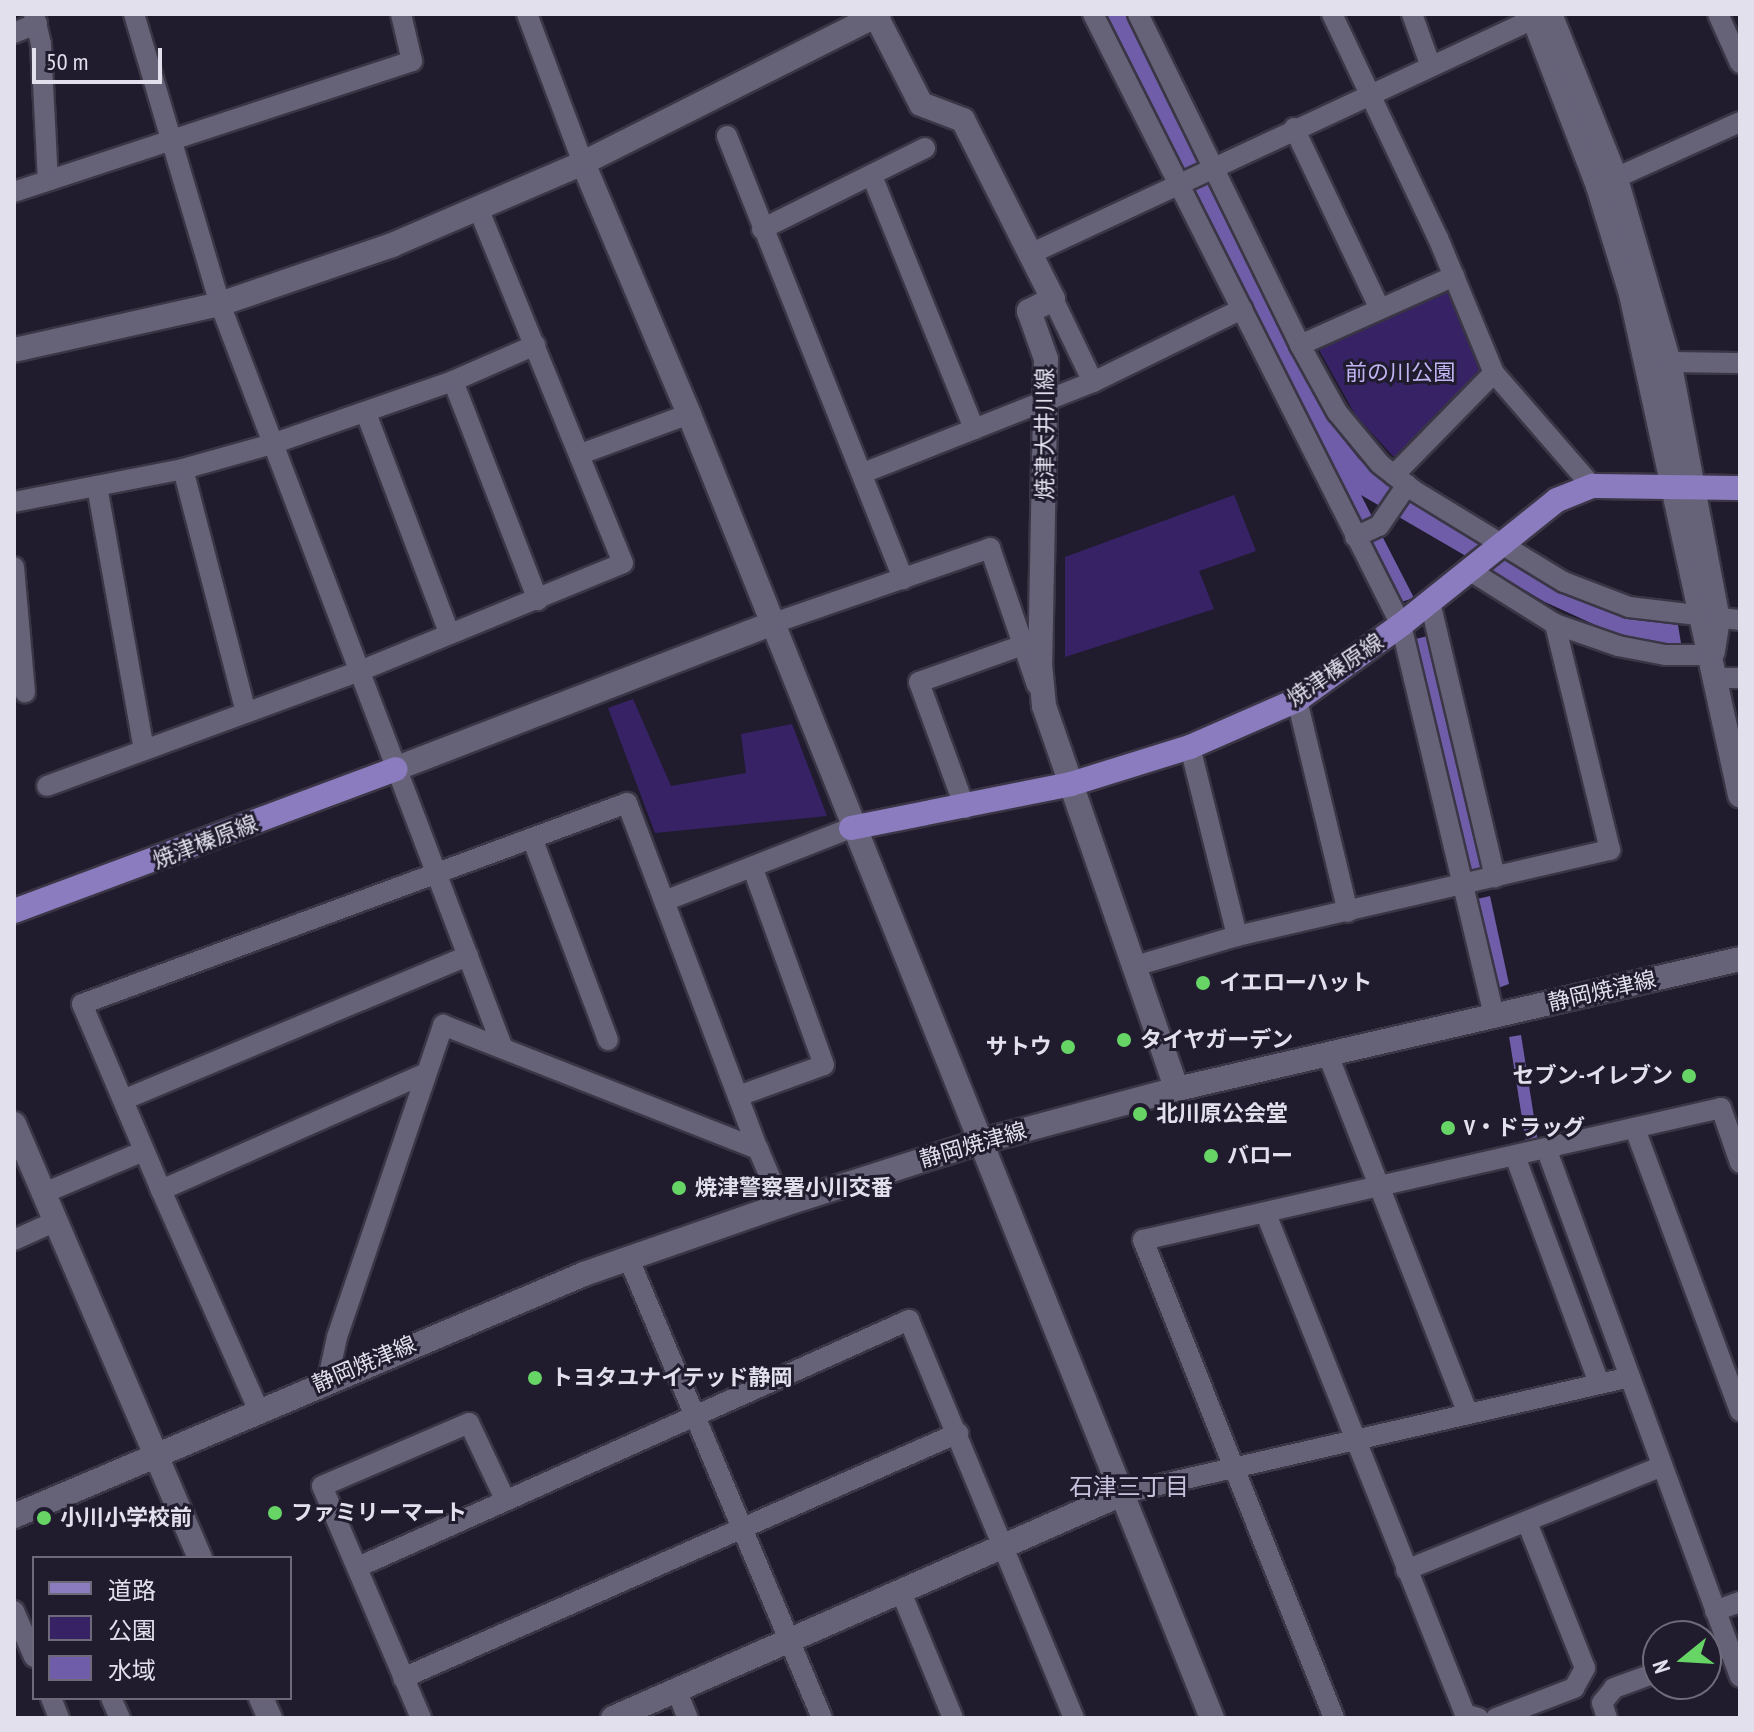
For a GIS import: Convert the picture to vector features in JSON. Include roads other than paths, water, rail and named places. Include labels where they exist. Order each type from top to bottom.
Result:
[{"type":"main road","name":"焼津榛原線","points":[[851,828],[965,808],[1071,784],[1190,747],[1297,700],[1414,615],[1498,544],[1557,500],[1592,486],[1740,488]]},
{"type":"main road","name":"焼津榛原線","points":[[14,911],[395,769]]},
{"type":"street","points":[[134,14],[220,304],[502,1046]]},
{"type":"street","points":[[14,192],[412,61],[401,14]]},
{"type":"street","points":[[527,14],[583,163],[689,414],[851,828],[1124,1493],[1212,1718]]},
{"type":"street","points":[[1093,14],[1242,309],[1370,528],[1414,615],[1495,877]]},
{"type":"street","points":[[1138,14],[1300,345],[1337,412],[1402,483],[1564,582],[1629,607],[1719,618]]},
{"type":"street","points":[[1332,14],[1454,276],[1494,373],[1592,486]]},
{"type":"street","points":[[1412,14],[1430,64]]},
{"type":"street","points":[[1718,14],[1740,63]]},
{"type":"street","points":[[14,350],[220,304],[479,211],[583,163],[877,15],[921,104],[963,120],[1093,382]]},
{"type":"street","points":[[1030,254],[1540,15],[1607,182],[1668,362],[1685,486]]},
{"type":"street","points":[[35,18],[48,180]]},
{"type":"street","points":[[14,33],[35,18]]},
{"type":"street","points":[[1607,182],[1740,122]]},
{"type":"street","points":[[1294,128],[1380,309]]},
{"type":"street","points":[[727,136],[903,579]]},
{"type":"street","points":[[762,229],[925,148]]},
{"type":"street","points":[[872,176],[974,429]]},
{"type":"street","points":[[1607,182],[1651,371],[1719,618],[1714,666],[1740,795]]},
{"type":"street","points":[[47,786],[360,671],[623,563],[479,211]]},
{"type":"street","points":[[1300,345],[1454,276]]},
{"type":"street","name":"焼津大井川線","points":[[1053,299],[1029,311],[1046,359],[1040,663],[1044,706],[1177,1089]]},
{"type":"street","points":[[863,473],[1093,382],[1242,309]]},
{"type":"street","points":[[14,502],[183,469],[272,444],[453,381],[535,345]]},
{"type":"street","points":[[1668,362],[1740,363]]},
{"type":"street","points":[[1370,528],[1402,483],[1494,373]]},
{"type":"street","points":[[453,381],[538,600]]},
{"type":"street","points":[[366,413],[449,633]]},
{"type":"street","points":[[581,454],[689,414]]},
{"type":"street","points":[[183,469],[246,712]]},
{"type":"street","points":[[97,486],[144,749]]},
{"type":"street","points":[[395,769],[771,624],[990,548],[1044,706]]},
{"type":"street","points":[[14,567],[15,610],[25,693]]},
{"type":"street","points":[[1472,568],[1555,624],[1649,652],[1714,666],[1740,678]]},
{"type":"street","points":[[1414,615],[1464,885],[1494,1016]]},
{"type":"street","points":[[1135,966],[1237,936],[1610,850],[1555,624]]},
{"type":"street","points":[[965,808],[919,682],[1023,645]]},
{"type":"street","points":[[1297,700],[1348,912]]},
{"type":"street","points":[[1190,747],[1237,936]]},
{"type":"street","points":[[258,1409],[82,1004],[627,803],[667,900],[741,1095],[758,1149],[782,1205]]},
{"type":"street","points":[[667,900],[753,869],[851,828]]},
{"type":"street","points":[[532,838],[608,1040]]},
{"type":"street","points":[[741,1095],[824,1065],[753,869]]},
{"type":"street","points":[[123,1100],[468,956]]},
{"type":"street","name":"静岡焼津線","points":[[14,1516],[328,1379],[628,1257],[782,1205],[979,1142],[1177,1089],[1740,959]]},
{"type":"street","points":[[328,1379],[424,1074],[443,1025],[758,1149]]},
{"type":"street","points":[[1328,1055],[1468,1414]]},
{"type":"street","points":[[161,1190],[424,1074]]},
{"type":"street","points":[[1334,1718],[1143,1240],[1721,1108],[1740,1163]]},
{"type":"street","points":[[14,1124],[199,1556]]},
{"type":"street","points":[[1635,1129],[1740,1411]]},
{"type":"street","points":[[1546,1148],[1740,1677]]},
{"type":"street","points":[[44,1193],[144,1151]]},
{"type":"street","points":[[1515,1156],[1599,1383]]},
{"type":"street","points":[[1266,1214],[1465,1714],[1478,1718]]},
{"type":"street","points":[[14,1240],[56,1221]]},
{"type":"street","points":[[628,1257],[822,1718]]},
{"type":"street","points":[[358,1567],[505,1499],[695,1419],[909,1320],[1006,1547],[1074,1718]]},
{"type":"street","points":[[613,1718],[1124,1493],[1630,1377]]},
{"type":"street","points":[[421,1718],[322,1486],[469,1423],[505,1499]]},
{"type":"street","points":[[403,1678],[958,1433]]},
{"type":"street","points":[[1406,1570],[1662,1466]]},
{"type":"street","points":[[1496,1718],[1574,1688],[1585,1668],[1527,1522]]},
{"type":"street","points":[[901,1592],[953,1718]]},
{"type":"street","points":[[1715,1611],[1740,1602]]},
{"type":"street","points":[[22,1616],[32,1650]]},
{"type":"street","points":[[1722,1648],[1728,1646]]},
{"type":"street","points":[[1607,1718],[1602,1703],[1614,1688],[1642,1678]]},
{"type":"street","points":[[676,1689],[688,1718]]},
{"type":"water","points":[[1104,14],[1129,14],[1337,431],[1359,459],[1427,512],[1543,582],[1614,611],[1678,625],[1681,643],[1676,647],[1615,634],[1545,602],[1361,495],[1414,598],[1401,602],[1202,218]]},
{"type":"water","points":[[1428,636],[1482,868],[1469,871],[1415,639]]},
{"type":"water","points":[[1490,896],[1509,984],[1498,988],[1477,899]]},
{"type":"water","points":[[1521,1035],[1538,1142],[1526,1144],[1509,1037]]},
{"type":"place","name":"イエローハット","points":[[1203,983]]},
{"type":"place","name":"タイヤガーデン","points":[[1124,1040]]},
{"type":"place","name":"サトウ","points":[[1068,1047]]},
{"type":"place","name":"セブン-イレブン","points":[[1689,1076]]},
{"type":"place","name":"北川原公会堂","points":[[1140,1114]]},
{"type":"place","name":"V・ドラッグ","points":[[1448,1128]]},
{"type":"place","name":"バロー","points":[[1211,1156]]},
{"type":"place","name":"焼津警察署小川交番","points":[[679,1188]]},
{"type":"place","name":"トヨタユナイテッド静岡","points":[[535,1378]]},
{"type":"place","name":"ファミリーマート","points":[[275,1513]]},
{"type":"place","name":"小川小学校前","points":[[44,1518]]},
{"type":"district","name":"石津三丁目","points":[[1129,1487]]},
{"type":"park label","name":"前の川公園","points":[[1400,373]]}]
